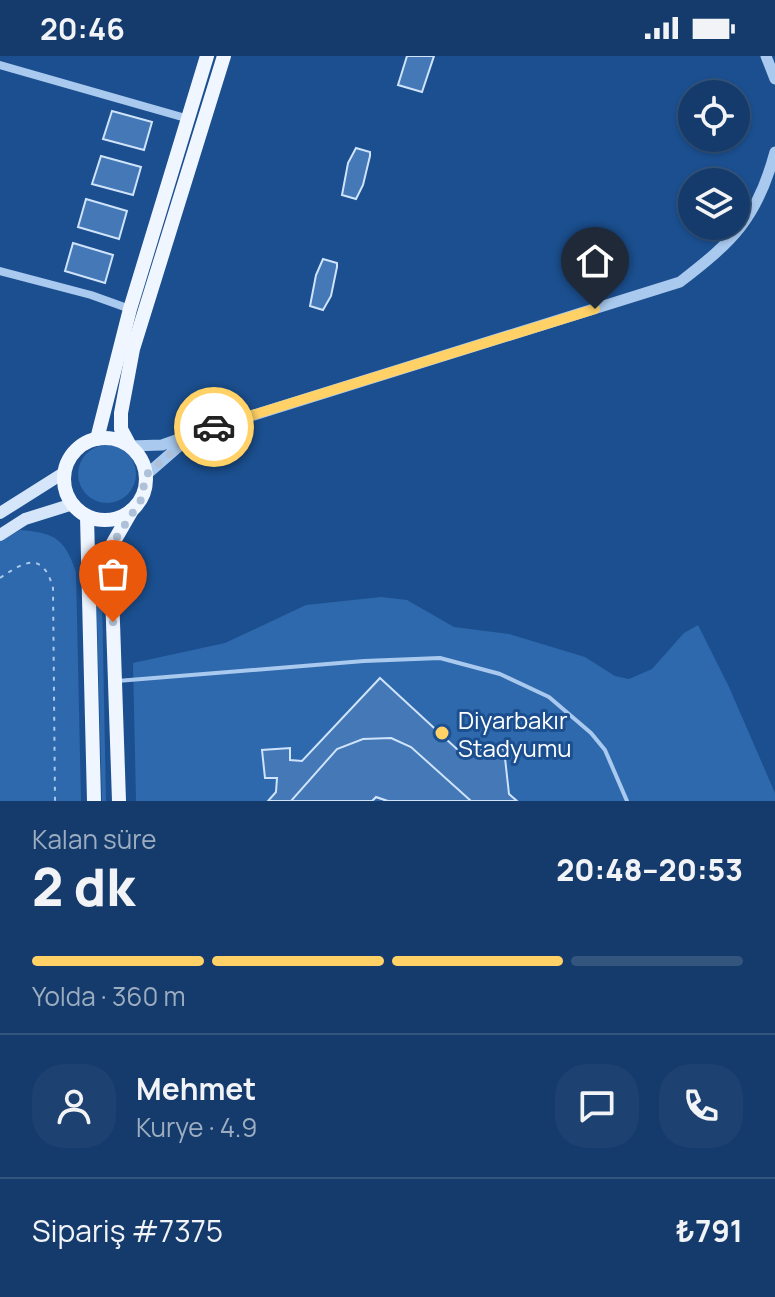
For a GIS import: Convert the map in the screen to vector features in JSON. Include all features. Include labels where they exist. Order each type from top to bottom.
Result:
[{"type":"main road","points":[[97,439],[130,309],[207,56]]},
{"type":"main road","points":[[119,801],[112,549],[132,510],[141,500],[146,475],[138,454],[121,429],[121,413],[133,349],[224,56]]},
{"type":"main road","points":[[0,513],[65,472],[76,451],[97,439],[108,438],[130,446]]},
{"type":"main road","points":[[65,472],[67,494],[87,516],[115,519],[132,510]]},
{"type":"main road","points":[[0,535],[25,519],[73,504]]},
{"type":"main road","points":[[87,516],[94,801]]},
{"type":"street","points":[[766,56],[775,79]]},
{"type":"street","points":[[0,65],[189,119]]},
{"type":"street","points":[[130,446],[162,445],[680,282],[726,245],[740,228],[765,189],[775,152]]},
{"type":"street","points":[[0,271],[91,295],[130,309]]},
{"type":"street","points":[[146,475],[193,434]]},
{"type":"lane","points":[[115,681],[322,663],[440,658],[500,674],[549,697],[591,733],[605,750],[627,801]]},
{"type":"path","points":[[0,578],[30,561],[39,563],[49,572],[53,588],[55,801]]},
{"type":"shaded area","points":[[107,445],[128,453],[136,474],[128,495],[107,503],[86,495],[78,474],[86,453]]},
{"type":"shaded area","points":[[20,530],[57,539],[76,572],[81,801],[0,801],[0,541]]},
{"type":"shaded area","points":[[95,544],[101,546],[106,801],[102,801]]},
{"type":"shaded area","name":"Diyarbakır Stadyumu","points":[[381,597],[407,600],[454,627],[509,634],[585,657],[615,676],[629,679],[652,669],[684,633],[698,625],[729,687],[775,793],[775,801],[136,801],[133,663],[225,643],[306,605]]},
{"type":"building","points":[[407,56],[434,56],[422,92],[398,85]]},
{"type":"building","points":[[112,111],[152,122],[144,150],[103,139]]},
{"type":"building","points":[[356,148],[370,152],[370,156],[356,199],[342,195],[348,163]]},
{"type":"building","points":[[101,156],[141,167],[133,195],[92,184]]},
{"type":"building","points":[[86,199],[127,211],[119,239],[78,227]]},
{"type":"building","points":[[73,243],[113,255],[105,283],[65,271]]},
{"type":"building","points":[[323,259],[337,263],[337,267],[331,296],[323,310],[310,306],[316,275]]},
{"type":"building","points":[[380,678],[459,751],[504,749],[509,794],[517,801],[388,801],[376,797],[372,801],[268,801],[276,792],[277,778],[265,778],[262,750],[290,748],[290,760],[302,761]]},
{"type":"building","points":[[391,738],[411,747],[471,801],[388,801],[376,797],[372,801],[291,801],[337,749],[363,739]]},
{"type":"way so far","points":[[113,622],[113,543],[141,500],[146,475],[193,434],[214,427]]},
{"type":"place","name":"Diyarbakır Stadyumu","points":[[442,733]]},
{"type":"route","points":[[214,427],[595,309]]}]
